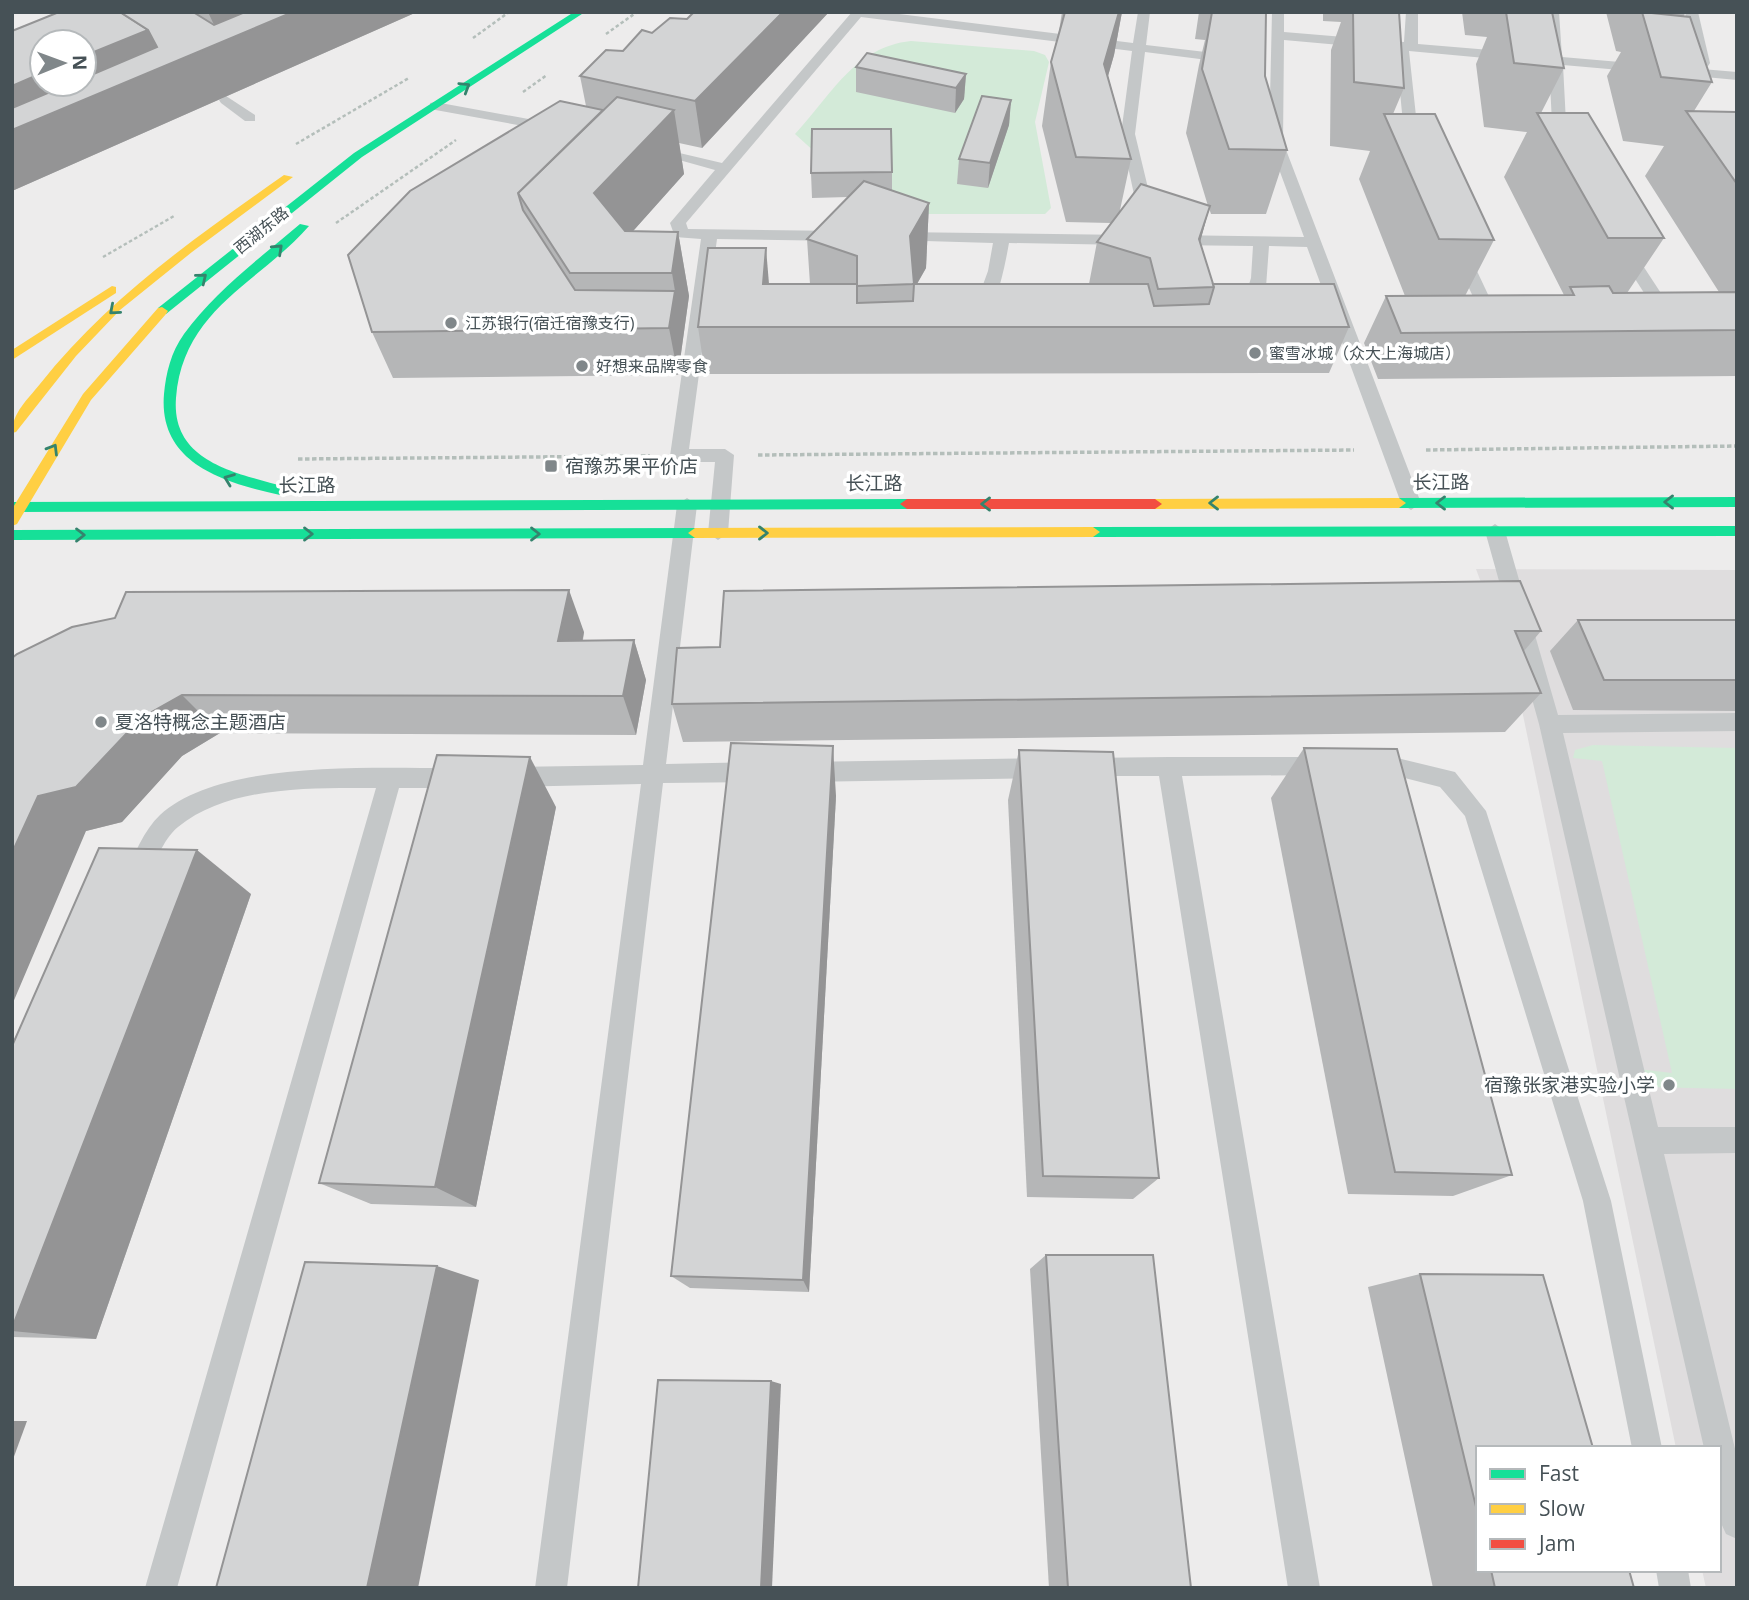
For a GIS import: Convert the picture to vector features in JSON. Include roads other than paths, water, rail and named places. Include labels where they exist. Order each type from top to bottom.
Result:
[{"type":"street","name":"西湖东路","points":[[14,512],[87,397],[163,309],[358,155],[581,12]]},
{"type":"street","points":[[346,186],[431,108]]},
{"type":"street","name":"西湖东路","points":[[12,356],[299,167],[151,277],[104,319],[56,372],[12,429]]},
{"type":"street","points":[[316,215],[203,319],[186,341],[168,387],[166,411],[173,432],[185,450],[201,465],[226,479],[248,486],[467,506]]},
{"type":"street","name":"长江路","points":[[14,512],[467,506],[1737,502]]},
{"type":"street","points":[[12,535],[1495,531],[1735,534]]},
{"type":"lane","points":[[1144,12],[1128,134],[1149,227]]},
{"type":"lane","points":[[1278,12],[1277,35],[1262,63],[1276,142],[1314,243],[1354,332],[1391,450],[1411,503]]},
{"type":"lane","points":[[1412,12],[1407,47],[1414,154]]},
{"type":"lane","points":[[1553,12],[1562,153]]},
{"type":"lane","points":[[1690,12],[1705,73]]},
{"type":"lane","points":[[1262,63],[858,13],[678,223],[681,234],[1314,243]]},
{"type":"lane","points":[[1277,35],[1737,76]]},
{"type":"lane","points":[[226,100],[250,118]]},
{"type":"lane","points":[[431,108],[490,115],[565,130]]},
{"type":"lane","points":[[645,149],[725,168]]},
{"type":"lane","points":[[1612,230],[1677,330],[1663,330]]},
{"type":"lane","points":[[710,234],[678,456],[725,455],[718,533]]},
{"type":"lane","points":[[977,320],[996,271],[1002,238]]},
{"type":"lane","points":[[1244,322],[1257,296],[1262,270],[1261,242]]},
{"type":"lane","points":[[1455,243],[1497,331]]},
{"type":"lane","points":[[1716,502],[1735,534]]},
{"type":"lane","points":[[551,1588],[687,505]]},
{"type":"lane","points":[[1495,531],[1550,724],[1719,1446]]},
{"type":"lane","points":[[1550,724],[1737,722]]},
{"type":"lane","points":[[1169,766],[1304,1588]]},
{"type":"lane","points":[[130,890],[168,821],[208,796],[272,782],[1169,766],[1393,766],[1447,779],[1475,811],[1597,1201],[1647,1446]]},
{"type":"lane","points":[[161,1588],[390,780]]},
{"type":"lane","points":[[1647,1142],[1737,1140]]},
{"type":"lane","points":[[1721,1456],[1737,1523]]},
{"type":"place","name":"江苏银行(宿迁宿豫支行)","points":[[451,323]]},
{"type":"place","name":"蜜雪冰城（众大上海城店）","points":[[1255,353]]},
{"type":"place","name":"好想来品牌零食","points":[[582,366]]},
{"type":"place","name":"宿豫苏果平价店","points":[[551,466]]},
{"type":"place","name":"夏洛特概念主题酒店","points":[[101,722]]},
{"type":"place","name":"宿豫张家港实验小学","points":[[1669,1085]]}]
